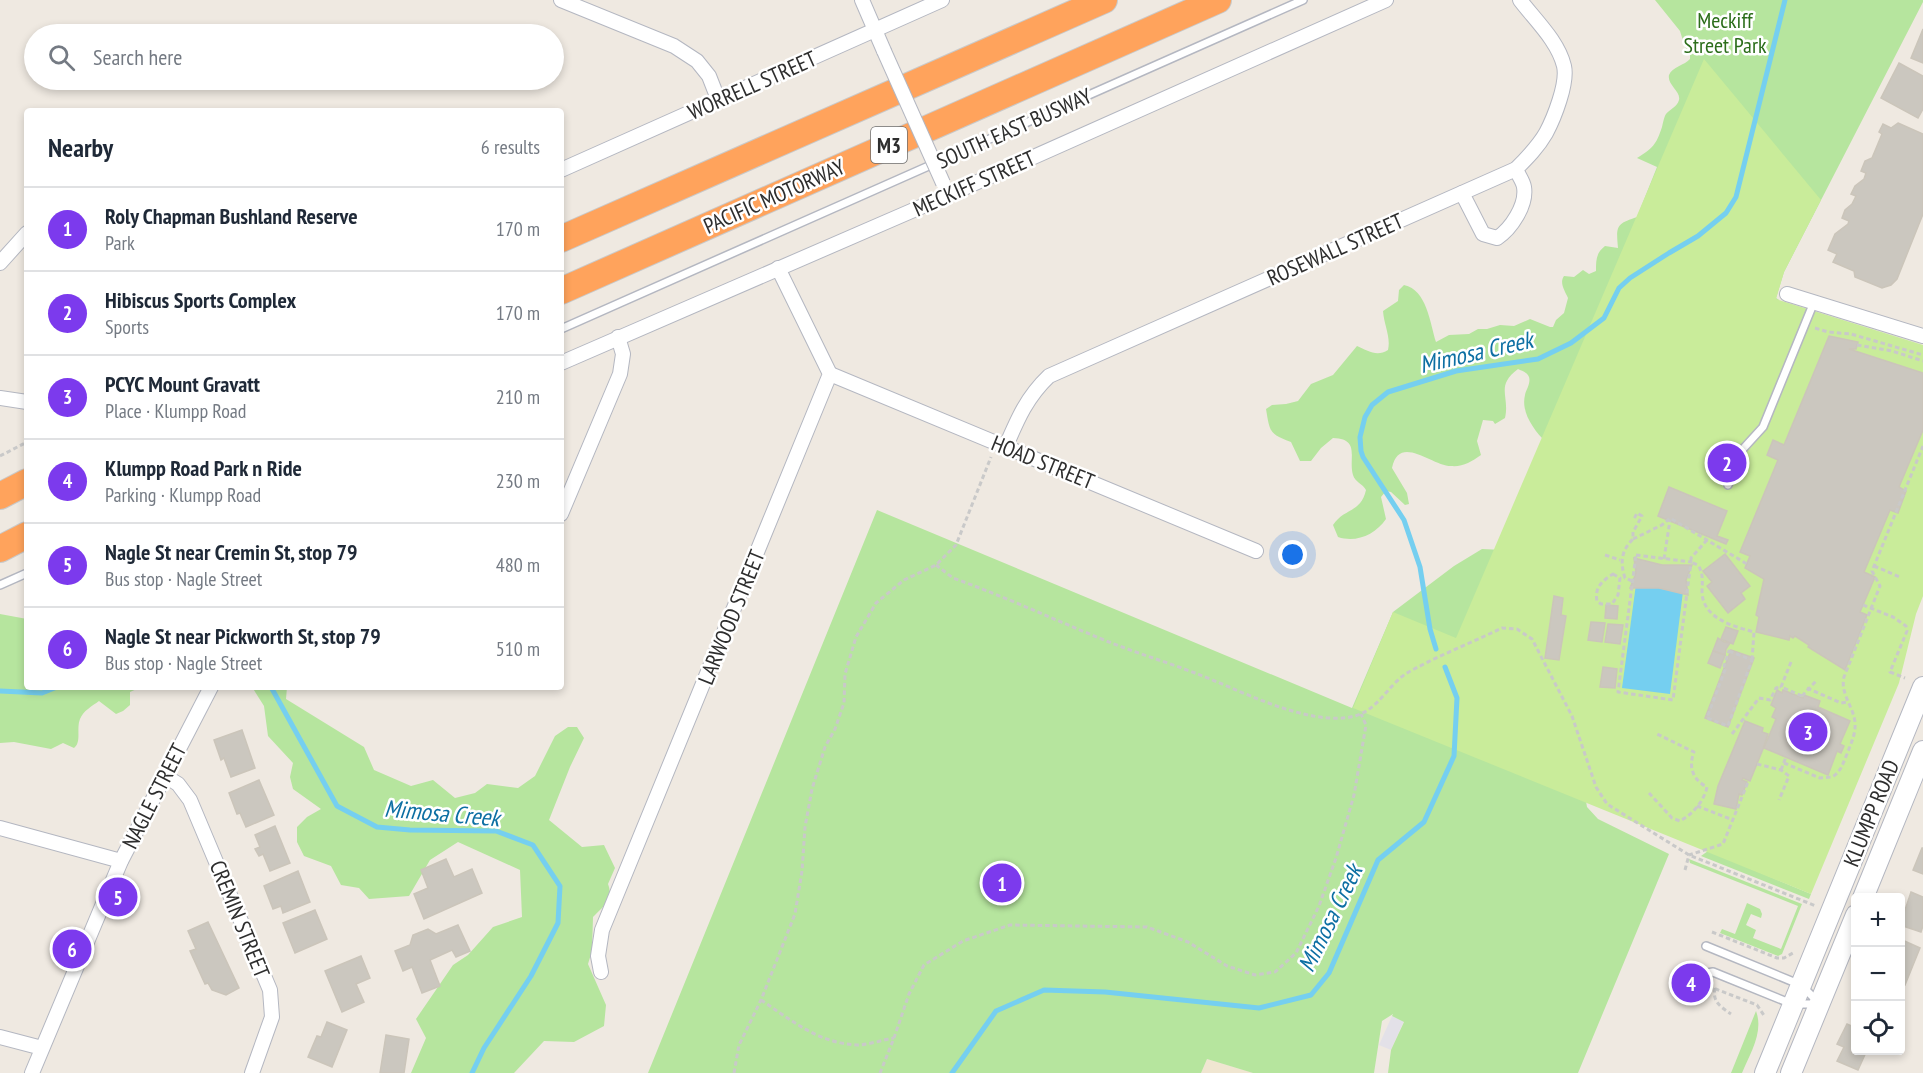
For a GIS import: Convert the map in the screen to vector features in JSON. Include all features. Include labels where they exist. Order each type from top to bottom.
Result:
[{"type":"highway","name":"PACIFIC MOTORWAY","points":[[564,238],[1104,0]]},
{"type":"highway","name":"PACIFIC MOTORWAY","points":[[564,290],[1218,0]]},
{"type":"highway","points":[[0,496],[24,484]]},
{"type":"highway","points":[[0,549],[24,537]]},
{"type":"main road","name":"KLUMPP ROAD","points":[[1765,1073],[1923,687]]},
{"type":"main road","name":"KLUMPP ROAD","points":[[1865,893],[1923,751]]},
{"type":"main road","points":[[1791,1073],[1851,927]]},
{"type":"street","points":[[561,0],[674,46],[690,56],[709,76],[718,99]]},
{"type":"street","points":[[861,0],[946,189]]},
{"type":"street","name":"WORRELL STREET","points":[[564,169],[942,0]]},
{"type":"street","name":"MECKIFF STREET","points":[[564,362],[778,268],[946,189],[1386,0]]},
{"type":"street","name":"ROSEWALL STREET","points":[[1002,444],[1035,389],[1049,376],[1516,169],[1531,155],[1546,133],[1563,89],[1564,67],[1554,44],[1520,0]]},
{"type":"street","points":[[1462,193],[1483,234],[1497,238],[1508,231],[1523,201],[1524,188],[1516,169]]},
{"type":"street","points":[[0,263],[24,236]]},
{"type":"street","points":[[778,268],[830,374]]},
{"type":"street","points":[[1787,294],[1923,336]]},
{"type":"street","points":[[564,507],[622,367],[623,354],[618,337]]},
{"type":"street","name":"HOAD STREET","points":[[830,374],[1256,551]]},
{"type":"street","name":"LARWOOD STREET","points":[[601,972],[598,956],[602,930],[830,374]]},
{"type":"street","points":[[0,398],[24,402]]},
{"type":"street","name":"NAGLE STREET","points":[[32,1073],[121,861],[208,690]]},
{"type":"street","name":"CREMIN STREET","points":[[165,776],[178,784],[190,800],[270,990],[273,1008],[270,1026],[252,1073]]},
{"type":"street","points":[[0,828],[121,861]]},
{"type":"street","points":[[0,1037],[42,1048]]},
{"type":"lane","name":"SOUTH EAST BUSWAY","points":[[564,328],[1303,0]]},
{"type":"lane","points":[[1728,485],[1742,450],[1763,427],[1814,302]]},
{"type":"lane","points":[[0,585],[24,574]]},
{"type":"lane","points":[[1706,945],[1801,984],[1819,1004]]},
{"type":"lane","points":[[1692,981],[1701,974],[1713,972],[1792,1005],[1819,1004]]},
{"type":"path","points":[[1805,324],[1827,332],[1851,334],[1923,355]]},
{"type":"path","points":[[1857,345],[1892,351],[1923,361]]},
{"type":"path","points":[[0,456],[24,444]]},
{"type":"path","points":[[734,1073],[740,1046],[795,914],[802,871],[805,827],[812,789],[825,747],[835,729],[844,703],[845,674],[856,637],[876,603],[904,580],[936,565],[956,545],[1002,444]]},
{"type":"path","points":[[1784,763],[1811,777],[1832,777],[1840,770],[1855,728],[1843,687],[1844,677],[1880,586],[1872,571],[1923,446]]},
{"type":"path","points":[[1633,539],[1633,532],[1642,516],[1637,513],[1634,519]]},
{"type":"path","points":[[1632,581],[1625,578],[1622,568],[1621,560],[1626,548],[1633,539],[1662,525],[1670,518]]},
{"type":"path","points":[[1670,518],[1747,564]]},
{"type":"path","points":[[1664,559],[1670,518]]},
{"type":"path","points":[[1707,540],[1691,558],[1691,562],[1673,700],[1618,692],[1636,555],[1691,562],[1698,565],[1701,571],[1703,600],[1710,612],[1728,624],[1754,632],[1752,660],[1728,726],[1707,718],[1726,667],[1724,666],[1729,651],[1752,660]]},
{"type":"path","points":[[1605,555],[1621,560]]},
{"type":"path","points":[[936,565],[953,578],[1111,643],[1196,673],[1243,693],[1320,717],[1334,718],[1361,714],[1374,706],[1392,685],[1415,669],[1502,628],[1523,631],[1532,639],[1572,716],[1596,787],[1602,798],[1614,810],[1689,855],[1817,906]]},
{"type":"path","points":[[1874,566],[1900,577]]},
{"type":"path","points":[[1613,574],[1620,578],[1618,595],[1612,604],[1601,604],[1597,601],[1597,590],[1604,581],[1613,574],[1622,568]]},
{"type":"path","points":[[1863,605],[1893,617],[1906,626],[1907,631],[1890,672],[1905,678]]},
{"type":"path","points":[[1781,687],[1791,662]]},
{"type":"path","points":[[1732,734],[1759,698],[1770,700],[1776,688],[1781,687],[1801,697],[1817,680]]},
{"type":"path","points":[[1807,688],[1841,703],[1848,702]]},
{"type":"path","points":[[880,1073],[909,993],[924,965],[963,941],[1010,925],[1147,927],[1188,942],[1227,966],[1255,975],[1275,972],[1296,953],[1319,906],[1336,858],[1354,795],[1366,725],[1361,714]]},
{"type":"path","points":[[1649,794],[1672,818],[1680,821],[1687,818],[1705,798],[1707,787],[1694,775],[1691,762],[1694,752],[1657,734]]},
{"type":"path","points":[[1843,749],[1848,751]]},
{"type":"path","points":[[1781,770],[1786,757]]},
{"type":"path","points":[[1757,764],[1781,770],[1789,776],[1779,800]]},
{"type":"path","points":[[1689,855],[1720,845],[1725,840],[1748,782]]},
{"type":"path","points":[[1697,806],[1709,813],[1733,820]]},
{"type":"path","points":[[1685,870],[1689,855]]},
{"type":"path","points":[[1712,932],[1777,958],[1785,958],[1792,953]]},
{"type":"path","points":[[1692,981],[1757,1005],[1765,1017]]},
{"type":"path","points":[[1715,988],[1716,1002],[1731,1014]]},
{"type":"path","points":[[761,1000],[819,1038],[857,1045],[894,1038]]},
{"type":"shaded area","points":[[1392,1016],[1404,1021],[1391,1050],[1379,1045]]},
{"type":"shaded area","points":[[1207,1059],[1253,1073],[1201,1073]]},
{"type":"green space","name":"Meckiff Street Park","points":[[1655,0],[1923,0],[1923,2],[1784,272],[1776,298],[1779,300],[1542,438],[1526,413],[1524,401],[1529,377],[1518,369],[1511,375],[1505,386],[1505,418],[1495,424],[1493,421],[1483,420],[1477,441],[1481,455],[1459,466],[1451,466],[1417,454],[1402,453],[1396,458],[1392,468],[1407,493],[1409,504],[1405,505],[1391,492],[1386,491],[1381,497],[1386,519],[1382,525],[1358,538],[1338,537],[1333,525],[1360,503],[1366,490],[1353,475],[1350,446],[1342,439],[1333,438],[1311,461],[1300,461],[1291,442],[1278,437],[1272,431],[1266,409],[1272,405],[1298,401],[1311,384],[1333,375],[1357,346],[1376,353],[1388,350],[1389,340],[1383,311],[1398,301],[1399,290],[1404,285],[1412,288],[1423,300],[1436,342],[1449,335],[1469,334],[1478,329],[1500,325],[1514,326],[1530,319],[1553,327],[1556,320],[1564,313],[1568,298],[1562,284],[1564,276],[1574,277],[1583,270],[1589,274],[1596,271],[1596,260],[1600,251],[1605,246],[1618,248],[1619,227],[1637,217],[1657,167],[1637,158],[1656,142],[1666,114],[1679,100],[1669,75],[1690,59],[1690,52],[1685,47],[1680,31]]},
{"type":"green space","points":[[1704,59],[1821,200],[1784,272],[1776,299],[1923,345],[1923,596],[1916,614],[1899,683],[1811,894],[1353,708],[1393,612],[1456,638]]},
{"type":"green space","points":[[877,510],[1352,708],[1393,612],[1454,566],[1482,549],[1525,551],[1574,733],[1587,807],[1598,819],[1669,854],[1578,1073],[1388,1073],[1391,1050],[1404,1022],[1392,1016],[1393,1014],[1382,1021],[1374,1073],[1253,1073],[1207,1059],[1201,1073],[648,1073]]},
{"type":"green space","points":[[0,614],[24,618],[24,690],[134,690],[130,692],[130,705],[116,714],[99,701],[85,711],[80,719],[78,742],[74,748],[63,743],[51,749],[14,742],[0,743]]},
{"type":"green space","points":[[254,690],[287,690],[286,699],[364,747],[374,770],[411,786],[433,780],[455,798],[475,793],[487,784],[518,788],[535,776],[555,736],[568,727],[577,727],[584,738],[549,820],[582,847],[604,845],[615,868],[608,884],[609,898],[593,917],[592,951],[588,964],[606,1005],[604,1026],[574,1042],[544,1041],[514,1073],[411,1073],[426,1038],[416,1019],[453,965],[468,955],[493,927],[522,917],[520,870],[458,842],[430,860],[409,896],[369,899],[359,888],[341,885],[331,866],[304,856],[297,842],[297,827],[307,817],[321,809],[293,789],[290,777],[293,763],[268,736],[264,706]]},
{"type":"green space","points":[[1708,851],[1811,894],[1809,899],[1701,856]]},
{"type":"green space","points":[[1689,859],[1802,904],[1782,954],[1778,956],[1720,933],[1722,929],[1735,934],[1747,903],[1760,909],[1762,914],[1761,918],[1751,914],[1746,925],[1756,930],[1753,938],[1781,949],[1798,906],[1690,863]]},
{"type":"green space","points":[[1756,1011],[1758,1027],[1752,1051],[1742,1073],[1731,1073]]},
{"type":"water","points":[[1639,562],[1686,568],[1670,694],[1622,688]]},
{"type":"building","points":[[1923,29],[1923,63],[1911,58]]},
{"type":"building","points":[[1899,63],[1923,76],[1923,109],[1918,118],[1881,98]]},
{"type":"building","points":[[1898,123],[1923,134],[1923,214],[1897,279],[1891,285],[1882,288],[1855,277],[1854,271],[1833,262],[1837,254],[1828,250],[1835,234],[1848,224],[1849,221],[1842,218],[1856,196],[1851,194],[1855,186],[1864,179],[1866,173],[1861,171],[1865,161],[1872,158],[1882,134],[1879,132],[1883,124],[1891,128]]},
{"type":"building","points":[[1829,336],[1858,342],[1856,349],[1849,349],[1923,373],[1923,430],[1899,487],[1906,491],[1898,513],[1890,510],[1864,572],[1875,577],[1860,612],[1867,615],[1845,670],[1795,636],[1793,638],[1790,636],[1789,640],[1756,632],[1759,617],[1756,615],[1764,579],[1745,568],[1750,556],[1740,552],[1778,460],[1767,455],[1773,440],[1784,445]]},
{"type":"building","points":[[1669,487],[1727,511],[1717,536],[1728,540],[1726,544],[1658,516]]},
{"type":"building","points":[[1725,554],[1750,586],[1741,593],[1745,599],[1728,613],[1707,586],[1712,582],[1703,571]]},
{"type":"building","points":[[1634,558],[1662,565],[1692,565],[1686,580],[1688,595],[1659,588],[1630,588],[1636,573]]},
{"type":"building","points":[[1554,596],[1563,598],[1561,615],[1566,616],[1559,660],[1545,658]]},
{"type":"building","points":[[1606,605],[1618,606],[1617,619],[1605,618]]},
{"type":"building","points":[[1591,622],[1605,623],[1602,642],[1588,640]]},
{"type":"building","points":[[1608,624],[1623,625],[1620,644],[1605,642]]},
{"type":"building","points":[[1726,627],[1738,631],[1733,644],[1721,639]]},
{"type":"building","points":[[1718,638],[1730,643],[1725,655],[1713,651]]},
{"type":"building","points":[[1731,650],[1754,658],[1728,727],[1705,718]]},
{"type":"building","points":[[1713,651],[1725,655],[1720,668],[1708,663]]},
{"type":"building","points":[[1603,667],[1617,669],[1615,688],[1600,687]]},
{"type":"building","points":[[1777,690],[1803,698],[1804,695],[1820,701],[1818,707],[1850,721],[1840,744],[1844,746],[1841,753],[1837,751],[1828,775],[1764,748],[1776,719],[1772,717],[1776,708],[1771,705]]},
{"type":"building","points":[[1745,721],[1763,728],[1762,732],[1768,734],[1763,749],[1750,781],[1743,778],[1742,780],[1747,782],[1742,795],[1739,794],[1736,809],[1714,804],[1718,786]]},
{"type":"building","points":[[242,730],[255,768],[231,777],[224,758],[221,760],[214,740]]},
{"type":"building","points":[[259,780],[274,815],[246,827],[240,813],[237,814],[229,793]]},
{"type":"building","points":[[275,826],[290,863],[270,871],[263,854],[259,856],[255,849],[260,847],[255,835]]},
{"type":"building","points":[[1923,848],[1923,874],[1913,870]]},
{"type":"building","points":[[446,859],[454,877],[472,869],[482,893],[424,919],[414,894],[428,888],[421,870]]},
{"type":"building","points":[[298,871],[310,902],[283,913],[281,906],[273,909],[264,886]]},
{"type":"building","points":[[1911,892],[1923,897],[1921,932],[1905,927],[1905,910]]},
{"type":"building","points":[[315,910],[327,939],[295,953],[283,923]]},
{"type":"building","points":[[208,922],[239,988],[226,995],[212,990],[208,983],[205,984],[190,951],[196,949],[188,931]]},
{"type":"building","points":[[458,925],[470,951],[456,957],[452,950],[430,960],[440,986],[422,993],[412,967],[403,971],[395,951],[410,945],[413,935],[428,929],[436,934]]},
{"type":"building","points":[[1905,941],[1920,948],[1905,985]]},
{"type":"building","points":[[361,956],[370,978],[356,984],[364,1002],[342,1012],[325,971]]},
{"type":"building","points":[[327,1022],[347,1030],[332,1067],[308,1057],[317,1036],[321,1037]]},
{"type":"building","points":[[1847,1024],[1851,1026],[1851,1055],[1865,1055],[1858,1070],[1837,1061],[1844,1047],[1837,1044]]},
{"type":"building","points":[[386,1035],[409,1039],[404,1073],[380,1073]]},
{"type":"waterway","name":"Mimosa Creek","points":[[1436,649],[1430,629],[1420,567],[1404,520],[1361,451],[1360,437],[1365,417],[1372,405],[1388,392],[1456,371],[1538,359],[1571,343],[1604,318],[1619,288],[1630,278],[1698,236],[1726,213],[1736,197],[1785,0]]},
{"type":"waterway","name":"Mimosa Creek","points":[[952,1073],[996,1011],[1044,990],[1105,992],[1259,1008],[1311,995],[1329,973],[1378,860],[1424,822],[1454,756],[1457,698],[1445,667]]},
{"type":"waterway","name":"Mimosa Creek","points":[[0,691],[42,693],[50,690]]},
{"type":"waterway","name":"Mimosa Creek","points":[[273,690],[337,806],[377,827],[410,830],[496,831],[533,845],[560,886],[558,923],[531,976],[484,1048],[472,1073]]},
{"type":"place","name":"Hibiscus Sports Complex","points":[[1727,463]]},
{"type":"place","name":"PCYC Mount Gravatt","points":[[1808,732]]},
{"type":"place","name":"Roly Chapman Bushland Reserve","points":[[1002,883]]},
{"type":"place","name":"Nagle St near Cremin St, stop 79","points":[[118,897]]},
{"type":"place","name":"Nagle St near Pickworth St, stop 79","points":[[72,949]]},
{"type":"place","name":"Klumpp Road Park n Ride","points":[[1691,983]]}]
